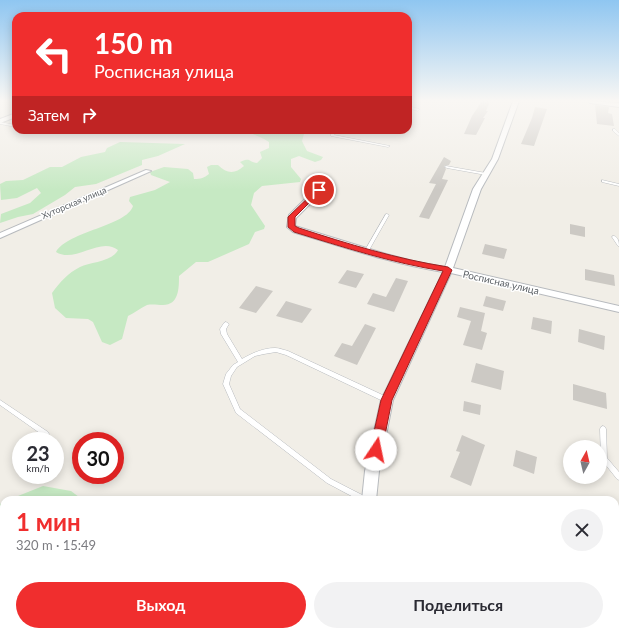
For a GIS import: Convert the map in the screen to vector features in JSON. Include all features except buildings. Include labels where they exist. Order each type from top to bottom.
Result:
[{"type":"street","points":[[369,496],[372,471],[387,400],[448,270],[477,189],[495,159],[505,131]]},
{"type":"street","name":"Хуторская улица","points":[[0,236],[148,171]]},
{"type":"street","name":"Росписная улица","points":[[319,190],[292,217],[291,227],[296,230],[366,252],[619,309]]},
{"type":"lane","points":[[615,131],[619,135]]},
{"type":"lane","points":[[333,134],[332,135],[388,146]]},
{"type":"lane","points":[[447,167],[486,174]]},
{"type":"lane","points":[[603,181],[619,185]]},
{"type":"lane","points":[[366,252],[387,216]]},
{"type":"lane","points":[[614,237],[619,245]]},
{"type":"lane","points":[[226,324],[223,329],[224,334],[241,362]]},
{"type":"lane","points":[[360,496],[329,480],[238,411],[226,384],[228,375],[241,362],[253,355],[276,350],[288,354],[387,400]]},
{"type":"lane","points":[[0,402],[43,432]]},
{"type":"lane","points":[[603,429],[604,459],[619,477]]},
{"type":"green space","points":[[253,134],[304,134],[302,141],[307,151],[323,157],[321,160],[315,162],[299,156],[291,159],[291,167],[301,179],[300,182],[262,186],[254,193],[251,205],[265,226],[264,229],[255,232],[249,244],[208,262],[196,262],[179,276],[177,295],[172,302],[163,305],[147,305],[128,316],[122,339],[110,345],[102,342],[93,322],[88,319],[66,318],[55,308],[52,293],[64,278],[84,265],[111,257],[118,250],[103,246],[71,255],[63,255],[56,252],[72,239],[120,219],[128,213],[133,206],[129,201],[130,197],[155,190],[170,182],[151,175],[150,172],[164,167],[188,169],[193,173],[194,179],[199,179],[209,174],[207,167],[211,165],[218,165],[225,170],[234,172],[244,166],[240,162],[248,160],[257,163],[262,158],[260,152],[269,148],[269,142]]},
{"type":"green space","points":[[120,142],[185,144],[158,156],[142,160],[142,165],[96,184],[75,187],[65,195],[33,214],[0,223],[1,214],[30,203],[41,193],[37,188],[17,198],[1,200],[0,184],[6,181],[23,180],[50,167],[62,167],[81,157],[105,152],[107,148]]},
{"type":"green space","points":[[43,486],[71,491],[78,496],[18,496]]},
{"type":"route","points":[[319,190],[292,217],[291,227],[296,230],[366,252],[448,270],[387,400],[376,450]]}]
